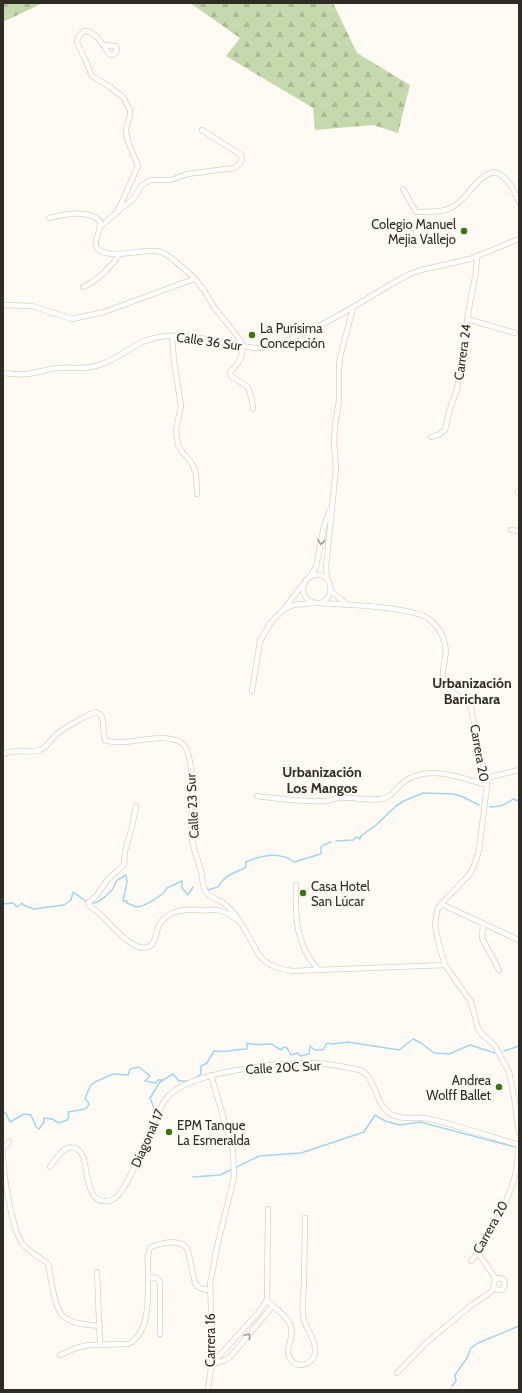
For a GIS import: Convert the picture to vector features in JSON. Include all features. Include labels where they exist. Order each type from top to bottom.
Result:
[{"type":"street","points":[[103,45],[93,34],[87,31],[84,31],[77,39],[77,43],[92,76],[123,97],[130,110],[130,116],[126,128],[127,139],[138,166],[134,178],[116,213]]},
{"type":"street","points":[[202,130],[241,155],[242,160],[240,164],[234,168],[187,174],[171,180],[151,180],[142,185],[133,199],[101,226],[96,242],[98,249],[107,253],[120,254],[161,252],[177,263],[200,284],[217,312],[238,337],[242,346],[241,358],[238,364],[230,372],[231,376],[248,387],[253,409]]},
{"type":"street","points":[[404,189],[416,212],[438,211],[448,209],[456,204],[486,175],[494,172],[501,175],[508,181],[519,202]]},
{"type":"street","points":[[49,218],[70,214],[84,214],[96,218],[100,221],[101,226]]},
{"type":"street","name":"Calle 36 Sur","points":[[3,374],[28,374],[57,368],[90,367],[100,365],[138,344],[158,337],[172,336],[196,338],[242,346],[264,348],[315,329],[410,274],[477,256],[519,239]]},
{"type":"street","points":[[83,287],[92,283],[103,275],[120,254]]},
{"type":"street","name":"Carrera 24","points":[[431,437],[442,434],[457,389],[467,319],[476,272],[477,256]]},
{"type":"street","points":[[3,305],[32,306],[72,319],[104,312],[194,279]]},
{"type":"street","points":[[284,609],[294,605],[321,603],[329,596],[331,592],[330,583],[327,579],[326,568],[336,468],[334,442],[339,401],[338,368],[353,308]]},
{"type":"street","points":[[467,319],[515,333]]},
{"type":"street","points":[[172,336],[174,361],[181,406],[176,436],[178,445],[191,462],[196,473],[197,494]]},
{"type":"street","points":[[252,691],[260,640],[271,622],[284,609],[310,577],[316,567],[324,526],[332,507]]},
{"type":"street","points":[[511,530],[519,531]]},
{"type":"street","points":[[310,577],[319,575],[327,579]]},
{"type":"street","points":[[304,583],[304,595],[313,603]]},
{"type":"street","points":[[331,592],[347,605]]},
{"type":"street","name":"Carrera 20","points":[[321,603],[400,610],[419,614],[429,619],[437,627],[446,646],[446,658],[443,672],[444,680],[449,689],[465,699],[471,708],[487,785],[482,833],[476,861],[469,875],[441,904],[437,911],[435,926],[441,952],[446,965],[471,1002],[478,1028],[481,1033],[495,1046],[505,1063],[514,1096],[519,1132]]},
{"type":"street","name":"Calle 23 Sur","points":[[3,754],[14,750],[40,750],[47,746],[57,734],[90,714],[96,712],[102,715],[104,719],[103,733],[105,740],[112,742],[153,738],[169,739],[184,744],[189,758],[191,775],[192,839],[204,889],[209,895],[225,905],[240,922],[261,959],[271,966],[292,971],[446,965]]},
{"type":"street","points":[[486,778],[519,770]]},
{"type":"street","points":[[256,796],[290,801],[324,801],[342,798],[381,799],[390,796],[406,780],[428,772],[443,774],[487,785]]},
{"type":"street","points":[[136,806],[132,828],[125,851],[124,865],[108,879],[98,895],[88,903],[89,906],[100,914],[106,922],[130,942],[147,948],[152,946],[154,942],[160,922],[172,913],[182,910],[216,910],[224,912],[240,922]]},
{"type":"street","points":[[296,885],[296,918],[300,941],[318,970]]},
{"type":"street","points":[[441,904],[519,940]]},
{"type":"street","points":[[483,923],[482,938],[499,970]]},
{"type":"street","name":"Calle 20C Sur","points":[[211,1075],[247,1068],[309,1063],[360,1070],[365,1072],[369,1077],[386,1110],[391,1114],[398,1117],[420,1117],[435,1120],[519,1145]]},
{"type":"street","name":"Diagonal 17","points":[[50,1167],[62,1151],[67,1148],[78,1149],[82,1155],[88,1185],[92,1193],[98,1199],[105,1201],[112,1200],[120,1195],[126,1184],[148,1137],[158,1110],[166,1098],[176,1090],[211,1075]]},
{"type":"street","name":"Carrera 16","points":[[208,1390],[212,1364],[213,1342],[210,1290],[217,1247],[234,1177],[233,1151],[211,1075]]},
{"type":"street","points":[[9,1142],[4,1145],[3,1148],[4,1164],[8,1197],[17,1235],[26,1248],[48,1264],[54,1295],[59,1312],[62,1316],[79,1323],[100,1326]]},
{"type":"street","name":"Carrera 20","points":[[471,1261],[494,1226],[517,1179],[519,1145]]},
{"type":"street","points":[[212,1364],[258,1313],[267,1300],[268,1209]]},
{"type":"street","points":[[267,1300],[272,1307],[287,1319],[291,1325],[292,1337],[288,1347],[289,1358],[297,1365],[303,1365],[310,1362],[315,1354],[315,1349],[303,1316],[305,1218]]},
{"type":"street","points":[[60,1355],[82,1346],[100,1344],[128,1344],[133,1342],[138,1337],[147,1311],[148,1255],[151,1247],[176,1242],[183,1243],[188,1250],[197,1287],[210,1290]]},
{"type":"street","points":[[478,1252],[496,1279]]},
{"type":"street","points":[[97,1272],[100,1344]]},
{"type":"street","points":[[148,1277],[157,1278],[160,1282],[160,1334]]},
{"type":"street","points":[[494,1287],[498,1290],[502,1290],[505,1285],[504,1280],[500,1278],[496,1279]]},
{"type":"street","points":[[397,1373],[427,1342],[490,1292],[494,1287],[496,1279]]},
{"type":"street","points":[[212,1364],[226,1360],[231,1356],[272,1307]]},
{"type":"green space","points":[[3,3],[43,3],[3,22]]},
{"type":"green space","points":[[190,3],[333,3],[357,53],[410,85],[398,133],[373,125],[315,130],[313,108],[226,56],[240,38]]},
{"type":"waterway","points":[[336,841],[353,840],[356,837],[360,839],[361,836],[376,825],[396,806],[423,793],[453,794],[461,796],[479,805]]},
{"type":"waterway","points":[[490,807],[497,807],[513,799],[519,801]]},
{"type":"waterway","points":[[205,886],[208,890],[218,887],[224,879],[246,867],[246,862],[264,856],[283,857],[294,862],[321,854],[321,847],[331,842]]},
{"type":"waterway","points":[[3,904],[13,903],[17,907],[22,903],[23,905],[34,909],[64,905],[71,900],[73,892],[85,900],[93,903],[101,900],[112,890],[115,883],[126,875],[127,882],[123,901],[127,901],[127,903],[136,907],[153,900],[162,894],[167,888],[182,881],[182,888],[188,895],[193,887]]},
{"type":"waterway","points":[[194,1079],[201,1074],[201,1066],[207,1063],[214,1051],[222,1052],[247,1049],[247,1043],[257,1045],[272,1044],[281,1050],[284,1047],[287,1048],[291,1055],[298,1053],[300,1056],[309,1054],[310,1046],[315,1050],[323,1050],[327,1043],[333,1044],[348,1042],[399,1050],[413,1039],[434,1053],[449,1054],[470,1045],[495,1053]]},
{"type":"waterway","points":[[504,1051],[519,1046]]},
{"type":"waterway","points":[[3,1113],[5,1112],[10,1122],[24,1114],[31,1115],[36,1127],[39,1129],[44,1122],[44,1118],[52,1119],[59,1123],[67,1120],[69,1117],[68,1112],[85,1109],[89,1105],[85,1099],[90,1086],[95,1082],[113,1074],[128,1075],[130,1069],[139,1067],[150,1076],[145,1081],[155,1083],[158,1080],[163,1080]]},
{"type":"waterway","points":[[154,1108],[150,1098],[160,1082],[173,1074],[179,1081],[191,1081]]},
{"type":"waterway","points":[[193,1177],[220,1175],[259,1156],[301,1153],[364,1132],[375,1115],[385,1121],[400,1125],[420,1122],[515,1147]]},
{"type":"waterway","points":[[452,1386],[456,1381],[455,1375],[467,1358],[471,1348],[478,1343],[519,1326]]},
{"type":"place","name":"Colegio Manuel Mejia Vallejo","points":[[464,231]]},
{"type":"place","name":"La Purísima Concepción","points":[[252,335]]},
{"type":"place","name":"Casa Hotel San Lúcar","points":[[303,893]]},
{"type":"place","name":"Andrea Wolff Ballet","points":[[499,1087]]},
{"type":"place","name":"EPM Tanque La Esmeralda","points":[[169,1132]]},
{"type":"district","name":"Urbanización Barichara","points":[[472,692]]},
{"type":"district","name":"Urbanización Los Mangos","points":[[322,780]]}]
